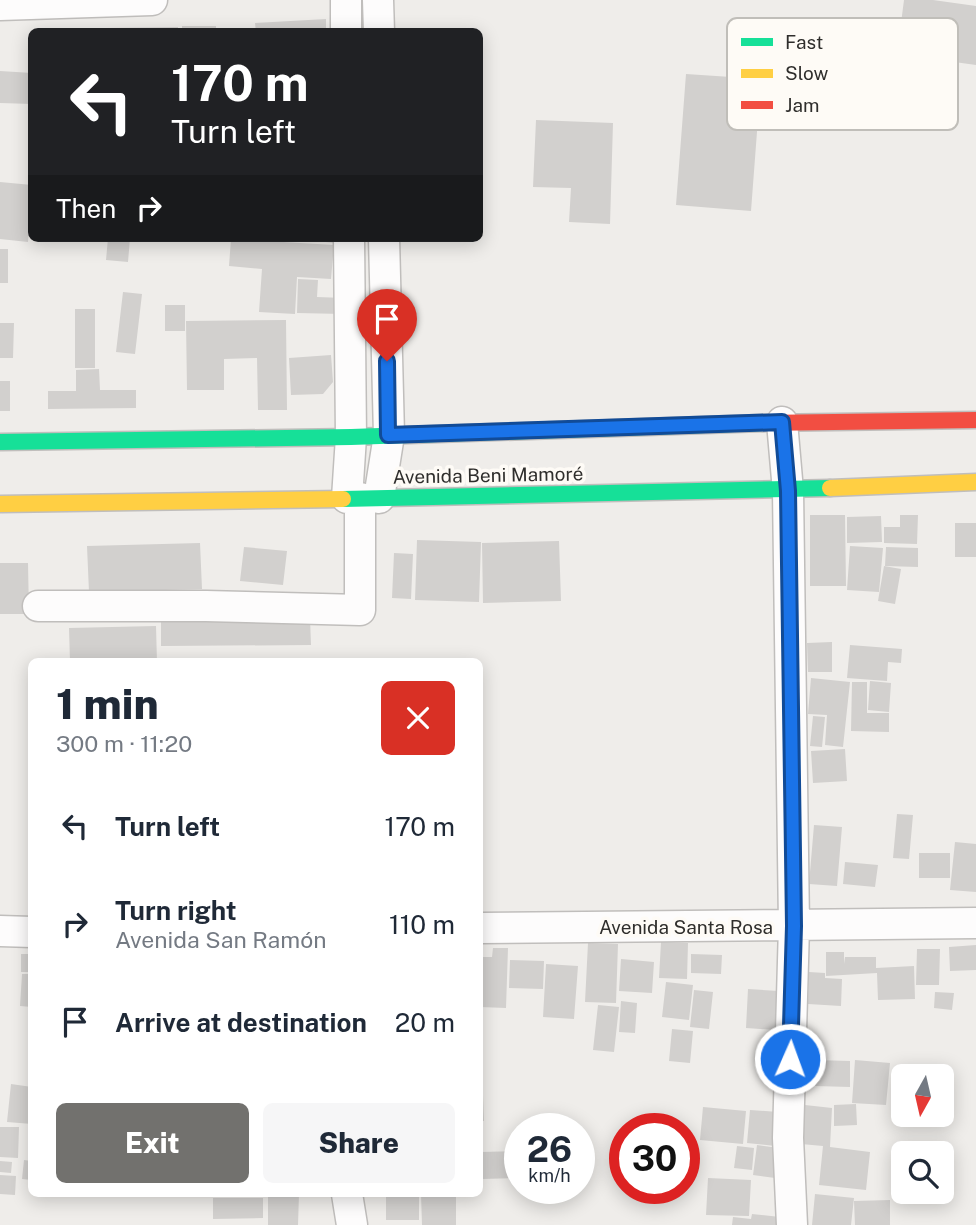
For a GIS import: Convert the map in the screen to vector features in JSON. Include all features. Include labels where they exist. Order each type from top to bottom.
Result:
[{"type":"street","points":[[0,5],[152,0]]},
{"type":"street","points":[[346,0],[346,28]]},
{"type":"street","points":[[378,0],[379,28]]},
{"type":"street","points":[[38,606],[360,610],[362,498],[351,437],[349,242]]},
{"type":"street","points":[[362,498],[388,435],[384,242]]},
{"type":"street","points":[[0,442],[351,437],[782,422],[976,421]]},
{"type":"street","points":[[782,422],[788,491],[794,926],[788,1138],[792,1225]]},
{"type":"street","name":"Avenida Beni Mamoré","points":[[0,504],[788,491],[976,482]]},
{"type":"street","name":"Avenida Santa Rosa","points":[[483,928],[976,923]]},
{"type":"street","points":[[0,931],[28,932]]},
{"type":"street","points":[[347,1197],[352,1225]]},
{"type":"building","points":[[904,0],[933,0],[976,6],[976,65],[958,62],[958,18],[902,18]]},
{"type":"building","points":[[326,19],[326,28],[256,28],[255,23]]},
{"type":"building","points":[[182,26],[216,26],[216,28]]},
{"type":"building","points":[[178,27],[178,28],[105,28]]},
{"type":"building","points":[[0,71],[28,73],[28,104],[0,103]]},
{"type":"building","points":[[686,74],[727,77],[727,130],[757,130],[751,211],[676,205]]},
{"type":"building","points":[[536,120],[613,123],[610,224],[569,222],[571,188],[533,187]]},
{"type":"building","points":[[0,182],[28,185],[28,242],[0,239]]},
{"type":"building","points":[[108,242],[130,242],[128,262],[106,260]]},
{"type":"building","points":[[231,242],[334,245],[331,279],[297,277],[295,314],[259,312],[262,269],[229,266]]},
{"type":"building","points":[[0,249],[8,249],[8,283],[0,283]]},
{"type":"building","points":[[298,279],[318,280],[317,297],[344,298],[343,314],[297,313]]},
{"type":"building","points":[[123,292],[142,294],[135,354],[116,352]]},
{"type":"building","points":[[165,305],[185,305],[185,331],[165,331]]},
{"type":"building","points":[[75,309],[95,309],[95,368],[75,368]]},
{"type":"building","points":[[286,320],[287,410],[258,410],[257,358],[224,359],[224,390],[187,390],[186,321]]},
{"type":"building","points":[[0,323],[14,323],[13,358],[0,358]]},
{"type":"building","points":[[331,355],[333,382],[323,394],[291,395],[289,358]]},
{"type":"building","points":[[99,369],[100,390],[136,390],[136,408],[48,409],[48,391],[76,391],[76,370]]},
{"type":"building","points":[[0,381],[10,381],[10,411],[0,411]]},
{"type":"building","points":[[810,515],[845,515],[846,586],[810,586]]},
{"type":"building","points":[[900,515],[918,515],[917,544],[884,543],[884,527],[900,527]]},
{"type":"building","points":[[881,516],[882,542],[847,543],[847,517]]},
{"type":"building","points":[[955,523],[976,523],[976,557],[955,557]]},
{"type":"building","points":[[417,540],[481,542],[479,602],[415,600]]},
{"type":"building","points":[[559,541],[561,601],[483,603],[482,543]]},
{"type":"building","points":[[200,543],[202,589],[89,592],[87,546]]},
{"type":"building","points":[[850,546],[883,548],[879,592],[847,590]]},
{"type":"building","points":[[244,547],[287,551],[283,585],[240,581]]},
{"type":"building","points":[[886,547],[918,548],[918,567],[885,566]]},
{"type":"building","points":[[394,553],[413,554],[411,599],[392,598]]},
{"type":"building","points":[[0,563],[28,563],[29,614],[0,614]]},
{"type":"building","points":[[884,566],[901,569],[895,604],[878,601]]},
{"type":"building","points":[[310,618],[311,645],[161,646],[161,619]]},
{"type":"building","points":[[156,626],[157,658],[70,658],[69,628]]},
{"type":"building","points":[[832,642],[832,672],[808,672],[807,643]]},
{"type":"building","points":[[850,645],[902,649],[901,663],[888,662],[887,681],[847,678]]},
{"type":"building","points":[[811,678],[850,682],[843,747],[825,745],[827,715],[808,714]]},
{"type":"building","points":[[870,681],[891,683],[889,712],[868,710]]},
{"type":"building","points":[[852,682],[867,682],[867,713],[889,713],[889,732],[851,731]]},
{"type":"building","points":[[813,716],[825,717],[822,747],[810,746]]},
{"type":"building","points":[[845,749],[847,781],[813,783],[811,751]]},
{"type":"building","points":[[897,814],[913,815],[909,859],[893,858]]},
{"type":"building","points":[[814,825],[842,827],[837,886],[809,884]]},
{"type":"building","points":[[955,842],[976,844],[976,892],[950,890]]},
{"type":"building","points":[[919,853],[950,853],[950,878],[919,878]]},
{"type":"building","points":[[845,862],[878,865],[875,887],[843,884]]},
{"type":"building","points":[[661,942],[688,943],[687,979],[659,978]]},
{"type":"building","points":[[588,943],[618,944],[616,1003],[585,1002]]},
{"type":"building","points":[[976,945],[976,970],[950,971],[949,947]]},
{"type":"building","points":[[493,948],[508,948],[506,1008],[483,1007],[483,957],[492,957]]},
{"type":"building","points":[[917,949],[940,949],[939,985],[916,985]]},
{"type":"building","points":[[826,952],[844,952],[844,964],[845,957],[876,957],[876,968],[914,966],[915,999],[878,1000],[877,973],[826,976]]},
{"type":"building","points":[[21,954],[28,954],[28,972],[21,972]]},
{"type":"building","points":[[691,954],[722,955],[721,974],[691,973]]},
{"type":"building","points":[[621,959],[654,962],[652,993],[619,991]]},
{"type":"building","points":[[510,960],[544,961],[543,989],[509,988]]},
{"type":"building","points":[[546,964],[578,966],[574,1019],[543,1017]]},
{"type":"building","points":[[809,972],[825,973],[825,978],[842,979],[841,1006],[808,1004]]},
{"type":"building","points":[[22,974],[28,974],[28,1007],[20,1006]]},
{"type":"building","points":[[666,982],[693,985],[689,1020],[662,1017]]},
{"type":"building","points":[[748,989],[779,991],[776,1030],[746,1028]]},
{"type":"building","points":[[694,990],[713,992],[709,1029],[690,1027]]},
{"type":"building","points":[[935,992],[954,993],[952,1010],[934,1008]]},
{"type":"building","points":[[621,1001],[637,1003],[635,1033],[619,1032]]},
{"type":"building","points":[[598,1005],[619,1007],[614,1052],[593,1050]]},
{"type":"building","points":[[672,1029],[693,1031],[690,1063],[669,1061]]},
{"type":"building","points":[[815,1060],[850,1061],[850,1087],[815,1086]]},
{"type":"building","points":[[855,1060],[890,1063],[886,1105],[852,1103]]},
{"type":"building","points":[[11,1084],[28,1086],[28,1124],[7,1122]]},
{"type":"building","points":[[856,1104],[857,1125],[834,1126],[834,1105]]},
{"type":"building","points":[[805,1105],[832,1108],[830,1147],[870,1152],[866,1190],[819,1185],[823,1146],[801,1144]]},
{"type":"building","points":[[703,1107],[746,1111],[743,1144],[700,1140]]},
{"type":"building","points":[[750,1110],[778,1112],[775,1146],[747,1143]]},
{"type":"building","points":[[0,1127],[19,1127],[18,1158],[0,1157]]},
{"type":"building","points":[[757,1145],[779,1148],[775,1178],[753,1175]]},
{"type":"building","points":[[737,1146],[754,1148],[752,1170],[734,1168]]},
{"type":"building","points":[[504,1151],[504,1178],[483,1179],[483,1152]]},
{"type":"building","points":[[24,1160],[28,1160],[28,1180],[22,1179]]},
{"type":"building","points":[[0,1161],[12,1162],[11,1173],[0,1172]]},
{"type":"building","points":[[0,1175],[16,1176],[15,1195],[0,1194]]},
{"type":"building","points":[[708,1178],[751,1180],[749,1216],[706,1215]]},
{"type":"building","points":[[815,1194],[854,1198],[851,1225],[812,1225]]},
{"type":"building","points":[[268,1197],[299,1197],[298,1225],[268,1225]]},
{"type":"building","points":[[386,1197],[419,1197],[419,1220],[386,1220]]},
{"type":"building","points":[[421,1197],[456,1197],[456,1225],[422,1225]]},
{"type":"building","points":[[213,1198],[263,1198],[263,1218],[213,1219]]},
{"type":"building","points":[[890,1200],[890,1225],[855,1225],[854,1201]]},
{"type":"building","points":[[752,1214],[780,1217],[779,1225],[732,1225],[733,1217],[751,1219]]},
{"type":"traffic: fast","points":[[0,442],[351,437],[763,423]]},
{"type":"traffic: fast","points":[[343,499],[830,488]]},
{"type":"traffic: slow","points":[[830,488],[976,482]]},
{"type":"traffic: slow","points":[[0,504],[343,499]]},
{"type":"traffic: jam","points":[[763,423],[976,420]]},
{"type":"route","points":[[387,361],[388,435],[782,422],[788,491],[794,926],[790,1059]]}]
